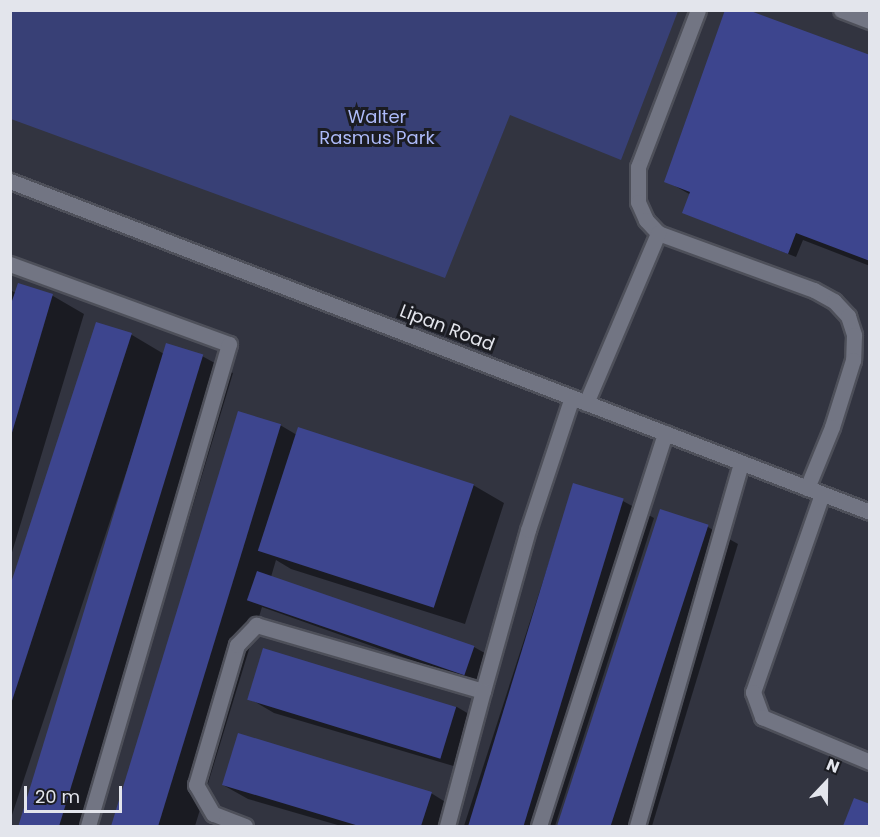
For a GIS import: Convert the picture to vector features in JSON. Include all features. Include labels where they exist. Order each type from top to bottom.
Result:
[{"type":"street","points":[[698,10],[638,167],[638,202],[646,220],[657,233],[814,290],[834,301],[848,316],[854,335],[853,360],[753,692],[762,717],[870,762]]},
{"type":"street","points":[[841,10],[870,21]]},
{"type":"street","name":"Lipan Road","points":[[10,181],[870,512]]},
{"type":"street","points":[[447,826],[528,530],[579,400],[657,233]]},
{"type":"street","points":[[10,264],[229,344],[88,826]]},
{"type":"street","points":[[539,826],[665,433]]},
{"type":"street","points":[[637,826],[741,462]]},
{"type":"street","points":[[244,826],[213,814],[196,785],[237,645],[256,626],[483,691]]},
{"type":"green space","name":"Walter Rasmus Park","points":[[10,11],[678,11],[621,160],[510,115],[445,278],[11,119]]},
{"type":"building","points":[[725,10],[748,10],[870,55],[870,261],[796,233],[788,254],[682,213],[690,192],[664,182]]},
{"type":"building","points":[[18,283],[53,294],[11,436],[10,307]]},
{"type":"building","points":[[96,322],[132,333],[10,707],[10,586]]},
{"type":"building","points":[[166,343],[203,354],[59,826],[18,826]]},
{"type":"building","points":[[238,411],[281,424],[158,826],[111,825]]},
{"type":"building","points":[[298,427],[474,484],[434,608],[258,551]]},
{"type":"building","points":[[573,483],[624,498],[524,826],[468,826]]},
{"type":"building","points":[[660,509],[709,525],[611,826],[557,825]]},
{"type":"building","points":[[257,571],[474,646],[464,675],[247,600]]},
{"type":"building","points":[[263,648],[456,707],[440,759],[247,700]]},
{"type":"building","points":[[238,733],[432,792],[421,826],[359,826],[222,785]]},
{"type":"building","points":[[854,798],[870,804],[870,826],[843,826]]}]
